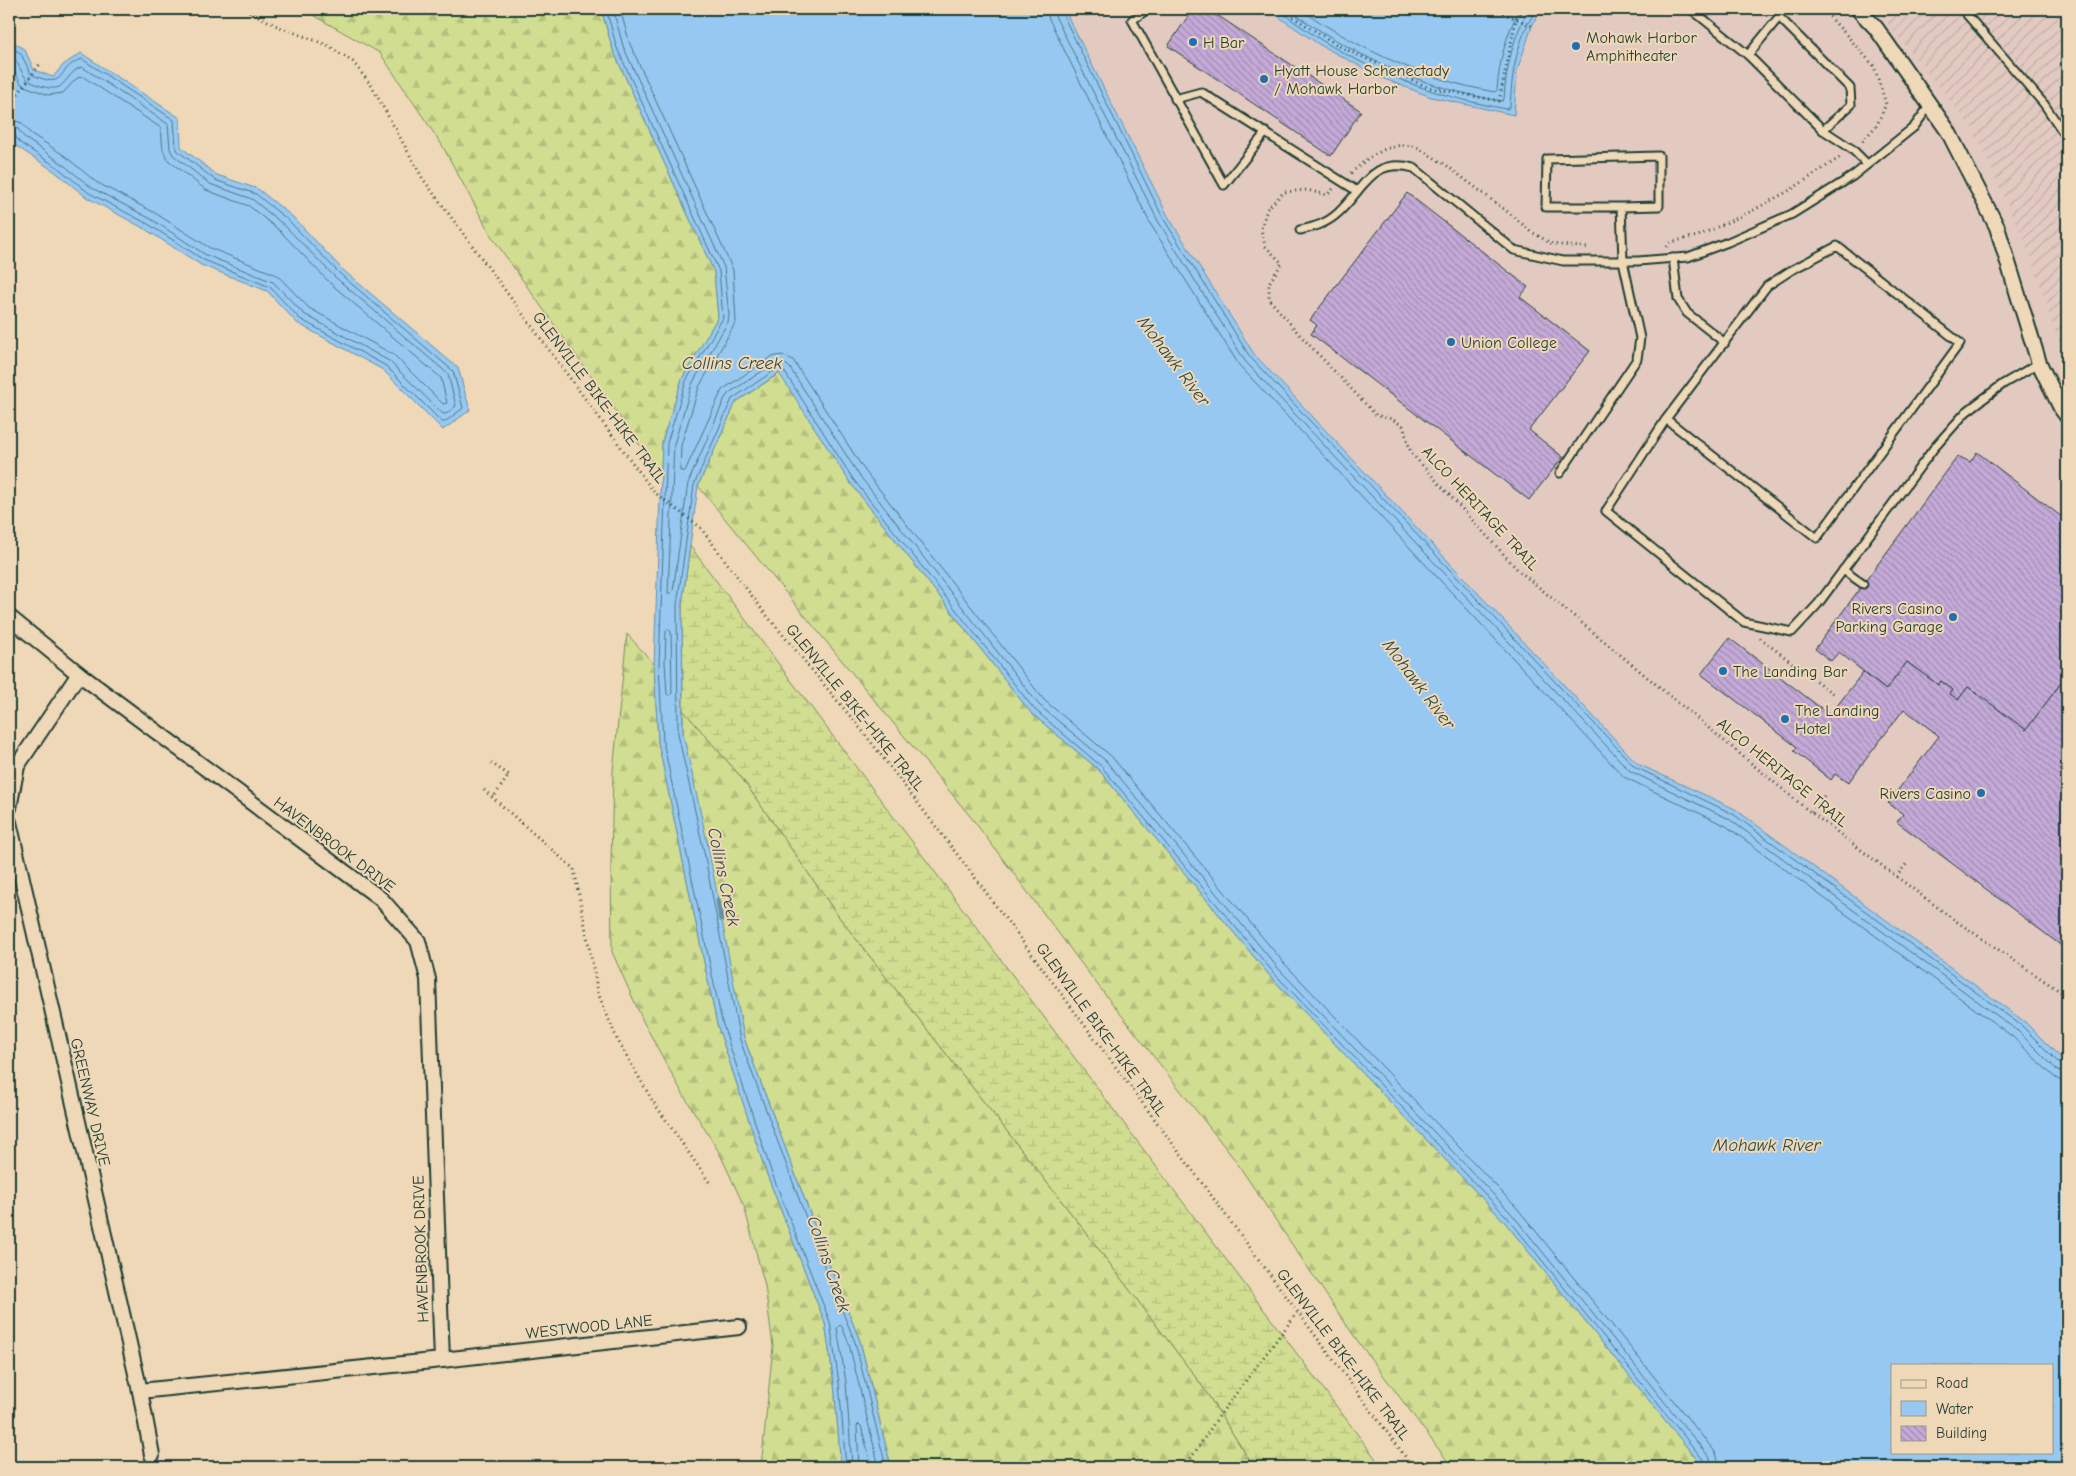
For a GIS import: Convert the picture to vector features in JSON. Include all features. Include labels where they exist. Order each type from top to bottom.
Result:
[{"type":"street","points":[[1858,9],[1876,28],[1948,131],[1997,227],[2039,363],[2061,408],[2067,416]]},
{"type":"street","name":"HAVENBROOK DRIVE","points":[[9,617],[79,674],[381,899],[418,941],[428,979],[442,1360]]},
{"type":"street","points":[[9,808],[17,766],[79,674]]},
{"type":"street","name":"GREENWAY DRIVE","points":[[9,822],[140,1391],[152,1455]]},
{"type":"street","name":"WESTWOOD LANE","points":[[442,1360],[739,1327]]},
{"type":"street","points":[[140,1391],[442,1360]]},
{"type":"lane","points":[[1148,9],[1132,20],[1224,185],[1266,132]]},
{"type":"lane","points":[[1690,9],[1748,55],[1823,130],[1852,149],[1867,164]]},
{"type":"lane","points":[[1962,9],[2044,104],[2067,138]]},
{"type":"lane","points":[[1748,55],[1779,18],[1844,81],[1850,88],[1851,105],[1823,130]]},
{"type":"lane","points":[[1175,99],[1201,92],[1357,191]]},
{"type":"lane","points":[[1300,230],[1319,226],[1337,214],[1372,174],[1385,167],[1400,164],[1414,168],[1514,250],[1563,261],[1623,261],[1688,257],[1792,214],[1853,176],[1914,127],[1930,105]]},
{"type":"lane","points":[[1659,156],[1659,206],[1621,207],[1546,207],[1547,159],[1659,156]]},
{"type":"lane","points":[[1560,473],[1637,359],[1640,338],[1623,261],[1621,207]]},
{"type":"lane","points":[[1666,420],[1817,538],[1960,343],[1837,246],[1790,271],[1768,286],[1666,420],[1606,511],[1744,622],[1792,632],[1818,604],[1934,448],[1966,412],[2003,384],[2039,363]]},
{"type":"lane","points":[[1673,258],[1678,299],[1687,313],[1725,343]]},
{"type":"lane","points":[[1843,570],[1863,584]]},
{"type":"path","name":"GLENVILLE BIKE-HIKE TRAIL","points":[[246,9],[277,26],[327,45],[352,62],[371,85],[423,179],[654,492],[700,527],[764,612],[864,733],[973,875],[1413,1467]]},
{"type":"path","points":[[1280,9],[1339,46],[1427,87],[1499,101],[1516,19],[1524,9]]},
{"type":"path","points":[[1494,9],[1532,26]]},
{"type":"path","points":[[1654,260],[1671,242],[1698,236],[1752,211],[1792,189],[1864,141],[1877,125],[1886,104],[1874,66],[1823,9]]},
{"type":"path","points":[[9,106],[40,64]]},
{"type":"path","name":"ALCO HERITAGE TRAIL","points":[[1596,248],[1552,244],[1530,231],[1440,161],[1415,146],[1400,145],[1385,149],[1367,159],[1327,195],[1307,190],[1284,192],[1266,210],[1260,229],[1265,246],[1282,263],[1269,283],[1269,299],[1300,335],[1376,415],[1392,419],[1403,426],[1411,454],[1518,570],[1812,813],[1953,919],[2067,996]]},
{"type":"path","points":[[1759,637],[1833,694]]},
{"type":"path","points":[[491,763],[509,775],[493,798]]},
{"type":"path","points":[[484,790],[574,869],[598,993],[613,1030],[652,1100],[708,1182]]},
{"type":"path","points":[[1812,813],[1826,793]]},
{"type":"path","points":[[1896,876],[1907,863]]},
{"type":"path","points":[[1185,1467],[1219,1416],[1297,1313]]},
{"type":"shaded area","points":[[1064,9],[2067,9],[2067,1064],[2025,1022],[1735,809],[1638,764],[1254,354],[1168,216]]},
{"type":"shaded area","points":[[1876,9],[2067,9],[2067,368],[2029,252],[1973,129]]},
{"type":"green space","points":[[302,9],[601,9],[613,50],[714,272],[718,317],[682,379],[662,442],[661,475],[492,237],[442,145],[380,53]]},
{"type":"green space","points":[[780,373],[849,481],[1031,713],[1098,769],[1270,976],[1503,1220],[1703,1467],[1452,1467],[1354,1336],[1235,1160],[1093,979],[974,821],[698,486],[736,402]]},
{"type":"green space","points":[[690,546],[1382,1467],[1254,1467],[1201,1384],[1085,1231],[839,917],[741,777],[683,710],[682,605]]},
{"type":"green space","points":[[627,634],[654,664],[658,742],[717,1024],[766,1172],[825,1323],[834,1383],[841,1467],[761,1467],[773,1346],[765,1286],[744,1206],[719,1152],[680,1089],[644,1023],[612,952],[613,771]]},
{"type":"green space","points":[[683,710],[741,777],[839,917],[1085,1231],[1201,1384],[1254,1467],[891,1467],[860,1341],[744,1038],[683,733]]},
{"type":"water","name":"Mohawk River","points":[[601,9],[1064,9],[1168,216],[1254,354],[1638,764],[1735,809],[2025,1022],[2067,1064],[2067,1467],[1703,1467],[1503,1220],[1270,976],[1098,769],[1031,713],[849,481],[779,373],[736,402],[698,486],[682,605],[683,733],[709,851],[744,1038],[860,1341],[891,1467],[841,1467],[834,1383],[825,1323],[766,1172],[717,1024],[658,742],[654,664],[662,442],[682,379],[718,317],[714,272],[613,50]]},
{"type":"water","points":[[1267,9],[1542,9],[1532,26],[1517,71],[1514,115],[1431,97],[1382,78],[1320,45]]},
{"type":"water","points":[[9,39],[25,50],[34,70],[53,77],[63,65],[81,53],[180,118],[181,147],[217,175],[258,189],[293,217],[342,269],[458,368],[470,410],[443,430],[383,370],[297,323],[267,291],[201,265],[145,229],[86,197],[54,171],[16,146],[9,134]]},
{"type":"building","name":"Hyatt House Schenectady / Mohawk Harbor","points":[[1193,9],[1208,9],[1361,111],[1331,156],[1168,46]]},
{"type":"building","name":"Union College","points":[[1407,193],[1528,287],[1520,297],[1590,351],[1529,430],[1563,457],[1529,500],[1311,334],[1317,325],[1310,320]]},
{"type":"building","name":"Rivers Casino Parking Garage","points":[[1977,452],[2067,521],[2067,675],[2026,730],[1968,687],[1958,700],[1950,694],[1953,690],[1941,681],[1938,685],[1907,662],[1886,690],[1839,652],[1831,661],[1815,649],[1958,456],[1970,462]]},
{"type":"building","name":"Rivers Casino","points":[[1729,638],[1830,715],[1863,672],[1886,690],[1907,662],[1938,685],[1941,681],[1953,690],[1950,694],[1958,700],[1968,687],[2026,730],[2067,675],[2067,950],[1897,822],[1903,814],[1888,803],[1939,736],[1904,709],[1848,783],[1835,774],[1831,780],[1794,751],[1797,747],[1701,674]]},
{"type":"waterway","name":"Collins Creek","points":[[718,900],[721,919]]},
{"type":"place","name":"H Bar","points":[[1193,42]]},
{"type":"place","name":"Mohawk Harbor Amphitheater","points":[[1576,46]]},
{"type":"place","name":"Hyatt House Schenectady / Mohawk Harbor","points":[[1264,79]]},
{"type":"place","name":"Union College","points":[[1451,342]]},
{"type":"place","name":"Rivers Casino Parking Garage","points":[[1953,617]]},
{"type":"place","name":"The Landing Bar","points":[[1723,671]]},
{"type":"place","name":"The Landing Hotel","points":[[1785,719]]},
{"type":"place","name":"Rivers Casino","points":[[1981,793]]}]
